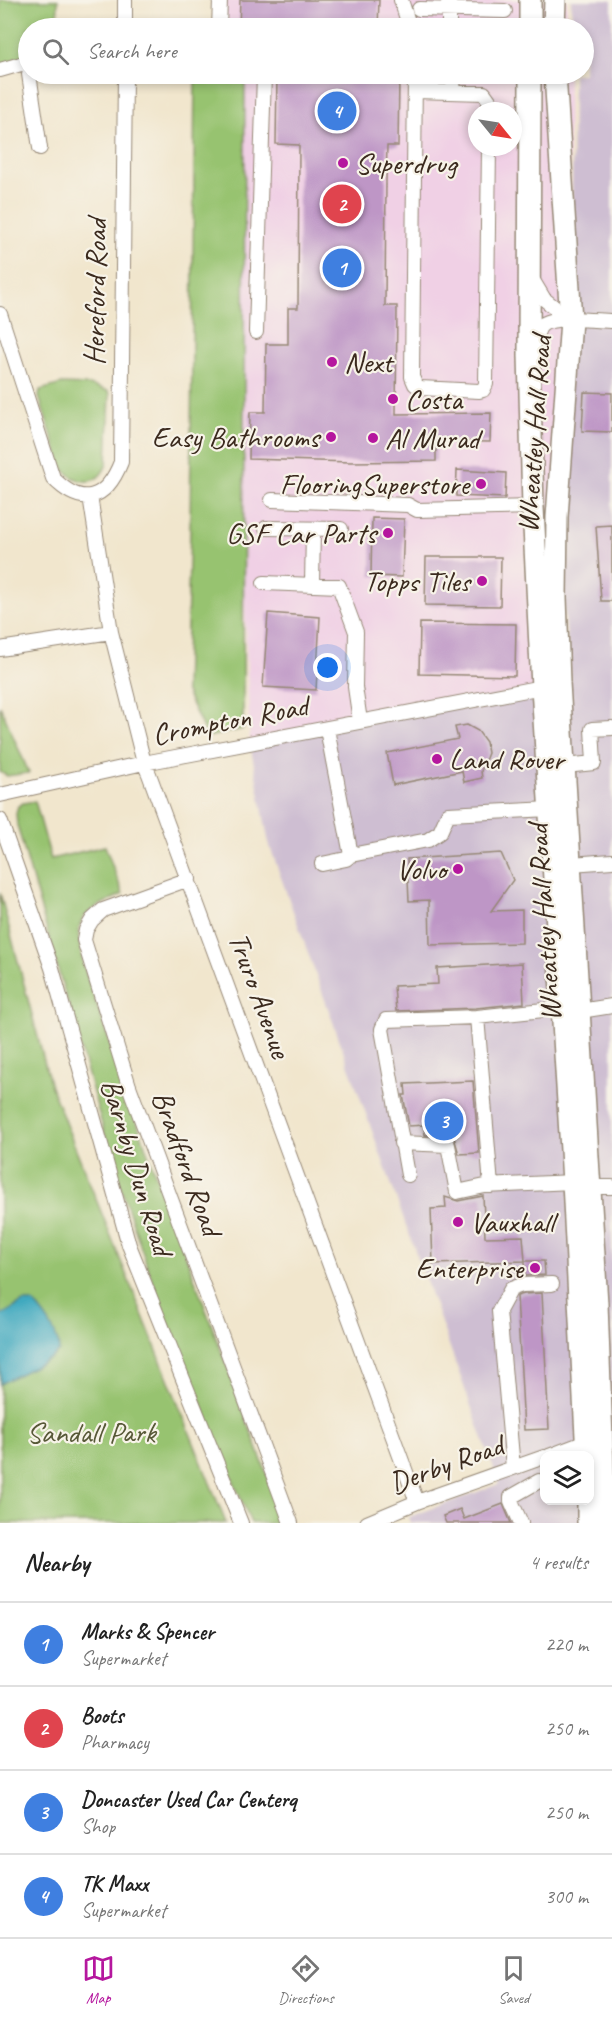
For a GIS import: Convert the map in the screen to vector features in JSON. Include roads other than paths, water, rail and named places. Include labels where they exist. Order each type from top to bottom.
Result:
[{"type":"highway","points":[[554,18],[555,0]]},
{"type":"highway","name":"Wheatley Hall Road","points":[[530,84],[529,355],[533,507],[542,687],[550,809],[571,1010],[597,1439],[605,1523]]},
{"type":"highway","name":"Wheatley Hall Road","points":[[555,84],[571,320],[557,517],[556,597],[571,864],[571,1010]]},
{"type":"highway","points":[[588,1505],[588,1523]]},
{"type":"street","points":[[125,0],[125,18]]},
{"type":"street","points":[[219,18],[220,0]]},
{"type":"street","points":[[400,0],[406,18]]},
{"type":"street","points":[[547,18],[548,0]]},
{"type":"street","points":[[419,9],[449,5],[506,11]]},
{"type":"street","points":[[0,70],[18,65]]},
{"type":"street","points":[[30,84],[40,148]]},
{"type":"street","name":"Hereford Road","points":[[90,496],[104,490],[116,475],[121,462],[124,84]]},
{"type":"street","points":[[256,332],[264,84]]},
{"type":"street","points":[[415,84],[412,377],[420,388],[479,391],[483,390],[486,384],[489,156]]},
{"type":"street","points":[[453,84],[453,92]]},
{"type":"street","points":[[526,84],[530,96]]},
{"type":"street","points":[[415,91],[484,93],[489,102]]},
{"type":"street","name":"Wheatley Hall Road","points":[[528,268],[534,285],[544,299],[571,320]]},
{"type":"street","points":[[0,314],[53,478],[63,488],[78,497],[90,496]]},
{"type":"street","points":[[571,320],[612,321]]},
{"type":"street","name":"Wheatley Hall Road","points":[[529,355],[541,326],[549,321],[571,320]]},
{"type":"street","name":"Truro Avenue","points":[[90,496],[111,632],[144,763],[189,879],[417,1503]]},
{"type":"street","points":[[272,500],[408,505],[417,510],[533,507]]},
{"type":"street","points":[[266,528],[341,529]]},
{"type":"street","points":[[312,584],[313,530]]},
{"type":"street","points":[[264,583],[339,586],[355,628],[355,687],[360,722]]},
{"type":"street","points":[[0,649],[111,632]]},
{"type":"street","name":"Crompton Road","points":[[0,795],[144,763],[542,687]]},
{"type":"street","points":[[565,766],[594,764],[592,729],[612,728]]},
{"type":"street","points":[[327,729],[351,855]]},
{"type":"street","points":[[321,864],[346,860],[351,855],[428,840],[440,832],[448,814],[550,809]]},
{"type":"street","name":"Barnby Dun Road","points":[[0,820],[52,968],[129,1245],[241,1523]]},
{"type":"street","points":[[571,864],[612,861]]},
{"type":"street","name":"Bradford Road","points":[[189,879],[103,910],[92,920],[86,930],[84,940],[129,1086],[291,1523]]},
{"type":"street","points":[[408,1176],[382,1029],[386,1020],[477,1017],[612,1006]]},
{"type":"street","points":[[477,1017],[491,1186]]},
{"type":"street","points":[[401,1143],[448,1144],[457,1192],[491,1186],[581,1184],[612,1187]]},
{"type":"street","points":[[513,1468],[499,1311],[511,1288],[522,1285],[552,1284]]},
{"type":"street","name":"Derby Road","points":[[562,1451],[597,1439]]},
{"type":"street","name":"Derby Road","points":[[367,1523],[540,1458]]},
{"type":"street","points":[[521,1523],[510,1498],[539,1481]]},
{"type":"water","points":[[23,1302],[33,1302],[42,1312],[54,1331],[59,1351],[51,1358],[0,1384],[0,1316]]},
{"type":"place","name":"TK Maxx","points":[[337,111]]},
{"type":"place","name":"Superdrug","points":[[343,163]]},
{"type":"place","name":"Boots","points":[[342,204]]},
{"type":"place","name":"Marks & Spencer","points":[[342,268]]},
{"type":"place","name":"Next","points":[[332,362]]},
{"type":"place","name":"Costa","points":[[393,399]]},
{"type":"place","name":"Easy Bathrooms","points":[[331,437]]},
{"type":"place","name":"Al Murad","points":[[373,438]]},
{"type":"place","name":"FlooringSuperstore","points":[[481,484]]},
{"type":"place","name":"GSF Car Parts","points":[[388,533]]},
{"type":"place","name":"Topps Tiles","points":[[482,581]]},
{"type":"place","name":"Land Rover","points":[[437,759]]},
{"type":"place","name":"Volvo","points":[[458,869]]},
{"type":"place","name":"Doncaster Used Car Centerq","points":[[444,1121]]},
{"type":"place","name":"Vauxhall","points":[[458,1222]]},
{"type":"place","name":"Enterprise","points":[[535,1268]]},
{"type":"park label","name":"Sandall Park","points":[[91,1432]]}]
